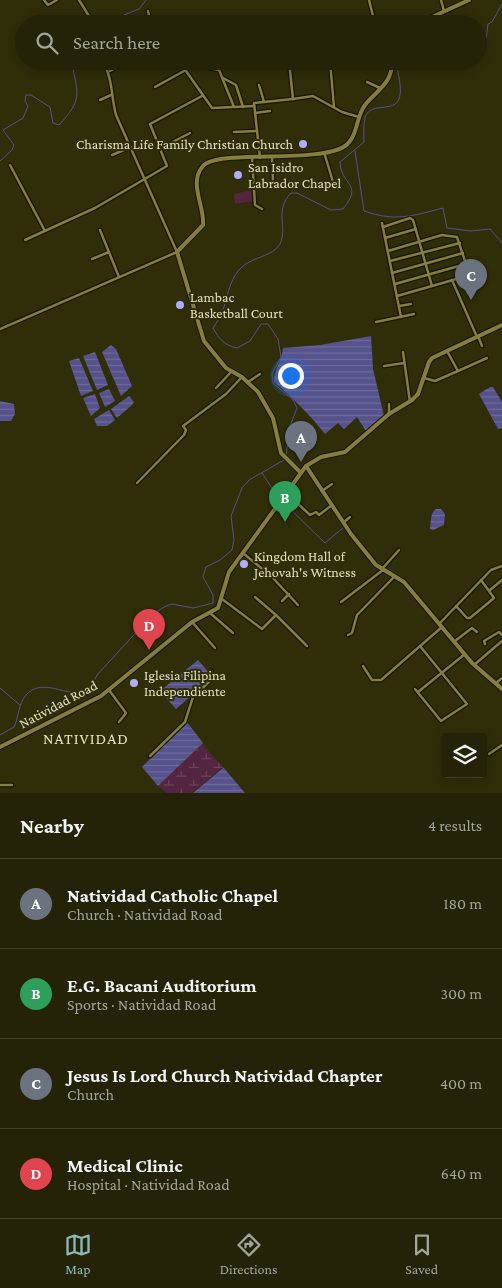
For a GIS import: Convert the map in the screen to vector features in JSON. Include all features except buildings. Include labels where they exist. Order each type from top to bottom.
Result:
[{"type":"street","points":[[44,0],[48,5],[57,0]]},
{"type":"street","points":[[79,0],[88,15]]},
{"type":"street","points":[[369,0],[372,15]]},
{"type":"street","points":[[441,0],[445,12]]},
{"type":"street","points":[[438,15],[469,0]]},
{"type":"street","points":[[148,11],[149,15]]},
{"type":"street","points":[[219,70],[234,108]]},
{"type":"street","points":[[290,70],[293,100]]},
{"type":"street","points":[[331,70],[334,107]]},
{"type":"street","points":[[0,329],[177,252],[203,225],[196,181],[203,166],[211,160],[324,152],[345,146],[351,139],[365,105],[382,89],[391,75],[391,70]]},
{"type":"street","points":[[109,71],[111,95],[116,115],[177,252],[202,337],[212,352],[258,392],[271,415],[278,447],[282,456],[300,472]]},
{"type":"street","points":[[155,87],[184,71],[212,108],[254,106]]},
{"type":"street","points":[[223,78],[236,86],[243,107]]},
{"type":"street","points":[[367,82],[382,89]]},
{"type":"street","points":[[259,85],[264,102]]},
{"type":"street","points":[[100,100],[111,95]]},
{"type":"street","points":[[25,240],[95,208],[167,166],[159,149],[151,123],[202,96]]},
{"type":"street","points":[[260,158],[255,102],[293,100],[313,96],[359,117]]},
{"type":"street","points":[[255,113],[270,111]]},
{"type":"street","points":[[234,132],[256,130]]},
{"type":"street","points":[[159,149],[190,133]]},
{"type":"street","points":[[112,155],[131,147]]},
{"type":"street","points":[[324,152],[333,182]]},
{"type":"street","points":[[272,157],[273,182]]},
{"type":"street","points":[[252,158],[255,205],[262,209]]},
{"type":"street","points":[[10,165],[45,231]]},
{"type":"street","points":[[383,227],[412,218],[432,286]]},
{"type":"street","points":[[382,223],[401,317]]},
{"type":"street","points":[[385,238],[416,229]]},
{"type":"street","points":[[100,230],[119,277]]},
{"type":"street","points":[[388,251],[419,241],[447,236],[457,238],[466,264],[468,275],[397,296]]},
{"type":"street","points":[[390,261],[460,243]]},
{"type":"street","points":[[92,259],[109,252]]},
{"type":"street","points":[[392,273],[463,253]]},
{"type":"street","points":[[395,284],[466,264]]},
{"type":"street","points":[[452,280],[482,346]]},
{"type":"street","points":[[399,306],[411,304]]},
{"type":"street","points":[[376,322],[414,314]]},
{"type":"street","points":[[410,402],[418,394],[430,359],[502,325]]},
{"type":"street","points":[[447,350],[458,372]]},
{"type":"street","points":[[403,352],[410,402]]},
{"type":"street","points":[[423,378],[435,381],[487,358]]},
{"type":"street","points":[[384,366],[404,363]]},
{"type":"street","points":[[216,388],[232,371]]},
{"type":"street","points":[[248,382],[260,374]]},
{"type":"street","points":[[137,483],[184,435],[186,430],[183,426],[228,392],[242,377]]},
{"type":"street","name":"Natividad Road","points":[[0,747],[101,696],[192,622],[218,608],[226,579],[300,472],[321,457],[345,452],[389,414],[410,402]]},
{"type":"street","points":[[389,404],[389,414]]},
{"type":"street","points":[[306,466],[362,549],[383,570],[396,575],[441,624],[474,665],[502,689]]},
{"type":"street","points":[[322,491],[332,484]]},
{"type":"street","points":[[294,500],[310,515],[316,512],[319,515],[332,506]]},
{"type":"street","points":[[343,523],[350,517]]},
{"type":"street","points":[[341,602],[383,570],[399,550]]},
{"type":"street","points":[[243,554],[289,594],[298,605]]},
{"type":"street","points":[[363,666],[372,680],[381,680],[420,646],[493,568],[502,566]]},
{"type":"street","points":[[348,635],[353,631],[359,612],[396,575]]},
{"type":"street","points":[[456,606],[467,618],[470,618],[494,598],[481,580]]},
{"type":"street","points":[[490,590],[502,580]]},
{"type":"street","points":[[282,601],[289,594]]},
{"type":"street","points":[[255,597],[307,646]]},
{"type":"street","points":[[222,599],[260,629],[276,615]]},
{"type":"street","points":[[210,613],[232,633]]},
{"type":"street","points":[[192,622],[215,648]]},
{"type":"street","points":[[455,641],[472,628],[477,632]]},
{"type":"street","points":[[485,644],[484,641],[492,635],[499,632],[502,635]]},
{"type":"street","points":[[474,665],[502,641]]},
{"type":"street","points":[[415,688],[440,721],[467,704],[420,646]]},
{"type":"street","points":[[418,692],[465,654]]},
{"type":"street","points":[[150,756],[185,722],[193,697],[212,679],[211,671]]},
{"type":"street","points":[[496,682],[502,678]]},
{"type":"street","points":[[110,690],[126,713],[119,722]]},
{"type":"street","points":[[489,754],[502,745]]},
{"type":"street","points":[[0,785],[12,785]]},
{"type":"green space","points":[[252,190],[254,201],[235,204],[234,194]]},
{"type":"green space","points":[[202,744],[223,767],[192,793],[167,793],[158,786]]},
{"type":"shaded area","points":[[371,336],[373,369],[384,416],[367,433],[357,417],[344,429],[338,423],[325,434],[301,407],[274,382],[283,348],[320,345]]},
{"type":"shaded area","points":[[111,345],[116,349],[132,386],[121,396],[102,352]]},
{"type":"shaded area","points":[[95,352],[108,385],[97,390],[83,356]]},
{"type":"shaded area","points":[[79,358],[93,391],[81,396],[69,361]]},
{"type":"shaded area","points":[[493,387],[502,402],[502,428],[498,429],[479,394]]},
{"type":"shaded area","points":[[109,389],[115,401],[105,407],[99,393]]},
{"type":"shaded area","points":[[95,394],[100,408],[91,416],[83,398]]},
{"type":"shaded area","points":[[129,396],[134,402],[117,418],[111,409]]},
{"type":"shaded area","points":[[0,401],[14,404],[15,414],[11,421],[0,421]]},
{"type":"shaded area","points":[[109,410],[115,420],[107,426],[97,426],[94,419]]},
{"type":"shaded area","points":[[436,509],[441,509],[445,514],[444,525],[433,530],[430,529],[431,518]]},
{"type":"shaded area","points":[[198,660],[211,675],[209,680],[176,709],[160,691]]},
{"type":"shaded area","points":[[187,722],[203,743],[158,786],[142,767]]},
{"type":"shaded area","points":[[223,768],[245,793],[193,793]]},
{"type":"waterway","points":[[124,15],[139,9],[146,0]]},
{"type":"waterway","points":[[487,32],[488,24],[492,22],[502,4]]},
{"type":"waterway","points":[[0,161],[12,150],[14,145],[3,130],[23,118],[28,106],[25,101],[26,95],[31,95],[50,107],[53,123],[59,125],[67,116],[77,96],[73,70]]},
{"type":"waterway","points":[[286,456],[290,426],[297,408],[293,400],[273,383],[272,374],[281,357],[278,339],[268,324],[261,324],[250,341],[237,348],[222,341],[213,328],[222,313],[231,285],[239,270],[247,263],[273,251],[280,244],[283,232],[283,206],[291,193],[297,193],[331,210],[343,209],[352,194],[352,189],[341,170],[340,162],[364,142],[364,124],[367,113],[375,108],[390,106],[398,101],[400,87],[397,70]]},
{"type":"waterway","points":[[355,151],[364,211],[385,216],[404,217],[443,208],[447,228],[471,231],[490,229],[502,243]]},
{"type":"waterway","points":[[0,735],[14,727],[23,699],[35,689],[44,687],[73,692],[82,691],[90,686],[97,675],[153,614],[172,604],[193,608],[213,603],[213,595],[203,577],[206,567],[220,560],[232,550],[234,540],[231,516],[242,488],[249,480],[284,460]]},
{"type":"waterway","points":[[262,473],[277,496],[325,543],[344,527]]},
{"type":"waterway","points":[[0,688],[20,705]]},
{"type":"place","name":"Charisma Life Family Christian Church","points":[[303,144]]},
{"type":"place","name":"San Isidro Labrador Chapel","points":[[238,175]]},
{"type":"place","name":"Jesus Is Lord Church Natividad Chapter","points":[[471,300]]},
{"type":"place","name":"Lambac Basketball Court","points":[[180,305]]},
{"type":"place","name":"Natividad Catholic Chapel","points":[[301,462]]},
{"type":"place","name":"E.G. Bacani Auditorium","points":[[285,522]]},
{"type":"place","name":"Kingdom Hall of Jehovah's Witness","points":[[244,564]]},
{"type":"place","name":"Medical Clinic","points":[[149,650]]},
{"type":"place","name":"Iglesia Filipina Independiente","points":[[134,683]]},
{"type":"district","name":"NATIVIDAD","points":[[86,738]]}]
